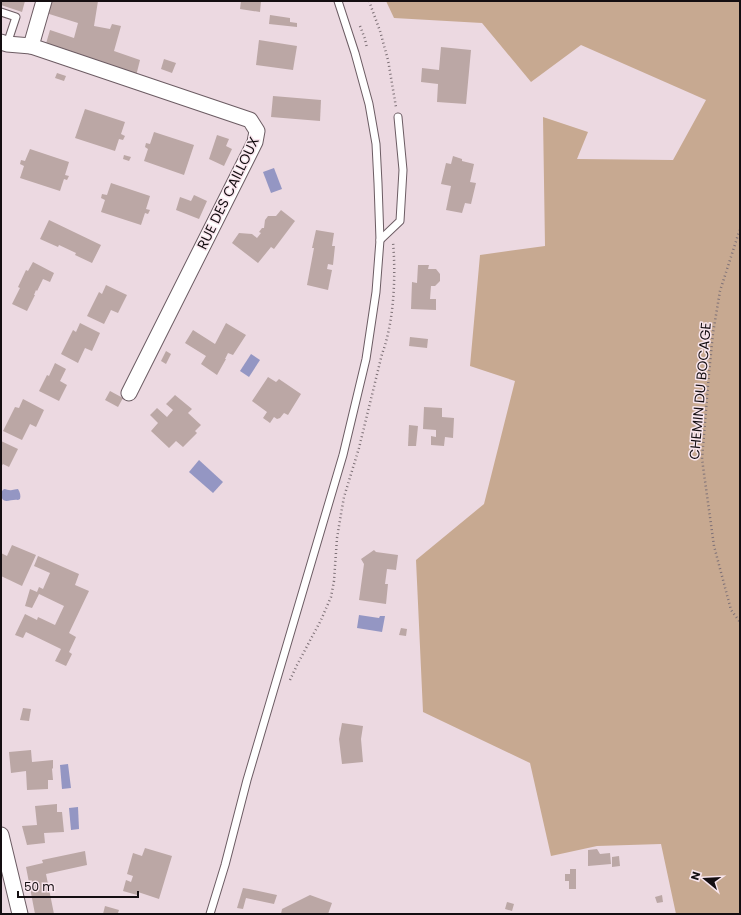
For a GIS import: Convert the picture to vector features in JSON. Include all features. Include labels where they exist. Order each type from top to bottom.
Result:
[{"type":"street","points":[[31,46],[44,1]]},
{"type":"street","name":"RUE DES CAILLOUX","points":[[4,43],[31,46],[250,120],[257,131],[255,142],[129,393]]},
{"type":"street","points":[[1,835],[20,914]]},
{"type":"lane","points":[[210,914],[225,866],[249,773],[344,455],[366,359],[376,292],[380,240],[376,144],[369,104],[355,53],[338,1]]},
{"type":"lane","points":[[1,12],[16,17],[4,43]]},
{"type":"lane","points":[[380,240],[400,221],[403,170],[398,117]]},
{"type":"path","points":[[369,1],[380,31],[388,60],[398,117]]},
{"type":"path","name":"CHEMIN DU BOCAGE","points":[[740,230],[720,290],[713,333],[702,459],[714,546],[731,610],[740,622]]},
{"type":"shaded area","points":[[386,1],[740,1],[740,914],[676,914],[661,844],[597,846],[551,856],[530,763],[423,712],[416,560],[484,504],[515,381],[470,366],[480,255],[545,246],[543,117],[588,132],[577,159],[673,160],[706,100],[581,45],[531,82],[482,23],[394,18]]},
{"type":"water","points":[[274,168],[282,189],[271,193],[263,172]]},
{"type":"water","points":[[251,354],[260,360],[249,377],[240,371]]},
{"type":"water","points":[[199,460],[223,482],[213,493],[189,472]]},
{"type":"water","points":[[4,489],[18,489],[20,499],[5,501],[1,497],[1,492]]},
{"type":"water","points":[[359,615],[379,618],[380,616],[385,616],[382,632],[357,628]]},
{"type":"water","points":[[68,764],[71,788],[62,789],[60,765]]},
{"type":"water","points":[[78,807],[79,829],[71,830],[69,808]]},
{"type":"building","points":[[1,1],[25,1],[22,12],[1,5]]},
{"type":"building","points":[[50,1],[98,1],[94,26],[110,29],[112,24],[121,26],[114,51],[140,60],[136,76],[45,47],[50,30],[74,38],[78,23],[46,13]]},
{"type":"building","points":[[241,1],[261,1],[260,12],[240,9]]},
{"type":"building","points":[[270,15],[290,18],[290,22],[297,23],[297,27],[269,24]]},
{"type":"building","points":[[259,40],[297,46],[293,70],[256,65]]},
{"type":"building","points":[[441,47],[471,50],[466,104],[437,102],[438,84],[421,82],[422,68],[439,70]]},
{"type":"building","points":[[164,59],[176,63],[172,73],[161,69]]},
{"type":"building","points":[[57,73],[66,76],[64,81],[55,78]]},
{"type":"building","points":[[273,96],[321,100],[320,121],[271,117]]},
{"type":"building","points":[[85,109],[125,122],[121,134],[125,136],[123,140],[119,139],[115,151],[75,138]]},
{"type":"building","points":[[154,132],[194,145],[184,175],[144,161],[148,149],[145,147],[146,143],[150,144]]},
{"type":"building","points":[[217,135],[229,139],[226,146],[232,149],[224,166],[209,159]]},
{"type":"building","points":[[30,149],[69,162],[65,175],[69,176],[67,180],[64,179],[60,191],[20,178],[24,166],[20,164],[21,160],[25,161]]},
{"type":"building","points":[[124,155],[131,157],[129,161],[123,159]]},
{"type":"building","points":[[453,156],[462,159],[462,161],[474,164],[470,182],[476,183],[471,204],[465,203],[462,213],[446,210],[451,186],[441,184],[446,163],[451,164]]},
{"type":"building","points":[[111,183],[150,196],[146,209],[150,210],[148,214],[145,213],[141,225],[101,212],[105,200],[101,198],[102,194],[107,195]]},
{"type":"building","points":[[194,195],[207,201],[199,219],[176,210],[180,197],[191,201]]},
{"type":"building","points":[[281,210],[295,221],[274,249],[271,247],[258,263],[232,243],[239,233],[252,234],[257,238],[261,233],[259,232],[262,228],[264,228],[265,220],[268,216],[276,216]]},
{"type":"building","points":[[49,220],[101,245],[92,263],[59,245],[58,247],[40,239]]},
{"type":"building","points":[[316,230],[334,233],[332,246],[335,246],[333,265],[328,264],[327,269],[332,270],[328,290],[307,285]]},
{"type":"building","points":[[33,262],[54,273],[50,282],[43,279],[37,291],[36,290],[27,311],[12,304],[20,288],[18,287],[26,270],[28,271]]},
{"type":"building","points":[[418,265],[429,265],[428,269],[436,269],[440,274],[440,281],[435,286],[431,286],[430,299],[436,299],[436,310],[411,309],[412,282],[417,283]]},
{"type":"building","points":[[106,285],[127,295],[118,313],[111,310],[104,324],[87,316],[99,292],[102,294]]},
{"type":"building","points":[[80,323],[100,333],[92,351],[85,348],[78,363],[61,354],[73,330],[76,332]]},
{"type":"building","points":[[226,323],[246,335],[233,355],[228,353],[217,375],[201,364],[206,356],[185,343],[193,330],[215,344]]},
{"type":"building","points":[[410,337],[428,339],[427,348],[409,346]]},
{"type":"building","points":[[166,351],[171,354],[166,364],[161,361]]},
{"type":"building","points":[[55,363],[66,369],[60,381],[67,385],[59,401],[39,391],[47,375],[49,376]]},
{"type":"building","points":[[268,377],[276,382],[279,379],[301,394],[288,415],[284,413],[280,418],[277,419],[274,417],[270,423],[263,418],[267,412],[252,401]]},
{"type":"building","points":[[110,391],[123,398],[118,407],[105,400]]},
{"type":"building","points":[[175,395],[192,409],[188,413],[201,425],[195,431],[197,433],[183,447],[176,441],[169,448],[151,431],[158,423],[150,415],[157,408],[167,417],[173,410],[166,404]]},
{"type":"building","points":[[23,399],[44,410],[36,427],[30,424],[22,440],[3,431],[15,407],[19,408]]},
{"type":"building","points":[[424,407],[442,408],[442,417],[454,418],[453,438],[445,437],[444,446],[431,445],[431,436],[436,437],[436,430],[423,429]]},
{"type":"building","points":[[409,425],[418,426],[416,446],[408,446]]},
{"type":"building","points":[[1,441],[18,449],[9,467],[3,464],[1,467]]},
{"type":"building","points":[[12,545],[36,555],[22,586],[1,576],[1,553],[7,556]]},
{"type":"building","points":[[374,550],[376,552],[398,555],[396,570],[387,569],[385,584],[388,584],[386,604],[359,600],[364,564],[361,559]]},
{"type":"building","points":[[38,556],[79,574],[75,585],[89,591],[69,633],[76,637],[69,652],[72,654],[66,666],[55,661],[61,649],[26,632],[23,638],[15,635],[25,614],[37,620],[38,617],[55,625],[64,606],[39,594],[32,608],[25,606],[30,589],[37,592],[39,587],[43,589],[50,573],[34,566]]},
{"type":"building","points":[[401,628],[407,629],[406,636],[399,635]]},
{"type":"building","points":[[23,708],[31,709],[29,721],[20,720]]},
{"type":"building","points":[[342,723],[363,726],[361,739],[363,762],[342,764],[339,739]]},
{"type":"building","points":[[31,750],[32,762],[53,760],[53,780],[48,780],[48,789],[27,790],[26,771],[11,773],[9,752]]},
{"type":"building","points":[[57,804],[57,812],[62,812],[64,832],[44,833],[45,843],[27,845],[22,826],[37,825],[35,806]]},
{"type":"building","points":[[145,848],[172,856],[159,899],[138,892],[137,895],[123,891],[126,880],[131,882],[133,876],[127,874],[133,853],[142,856]]},
{"type":"building","points":[[597,849],[600,854],[610,853],[611,864],[588,866],[588,850]]},
{"type":"building","points":[[85,851],[87,865],[46,874],[54,914],[35,914],[26,867],[43,863],[42,860]]},
{"type":"building","points":[[619,856],[620,866],[612,867],[612,857]]},
{"type":"building","points":[[570,869],[576,869],[576,889],[569,889],[569,881],[565,881],[565,874],[570,874]]},
{"type":"building","points":[[243,888],[277,895],[274,904],[246,898],[243,909],[237,908]]},
{"type":"building","points":[[310,895],[332,903],[328,914],[281,914],[282,909]]},
{"type":"building","points":[[662,895],[663,902],[657,903],[655,897]]},
{"type":"building","points":[[507,902],[514,904],[512,911],[505,909]]},
{"type":"building","points":[[105,906],[119,910],[118,913],[122,914],[103,914]]}]
